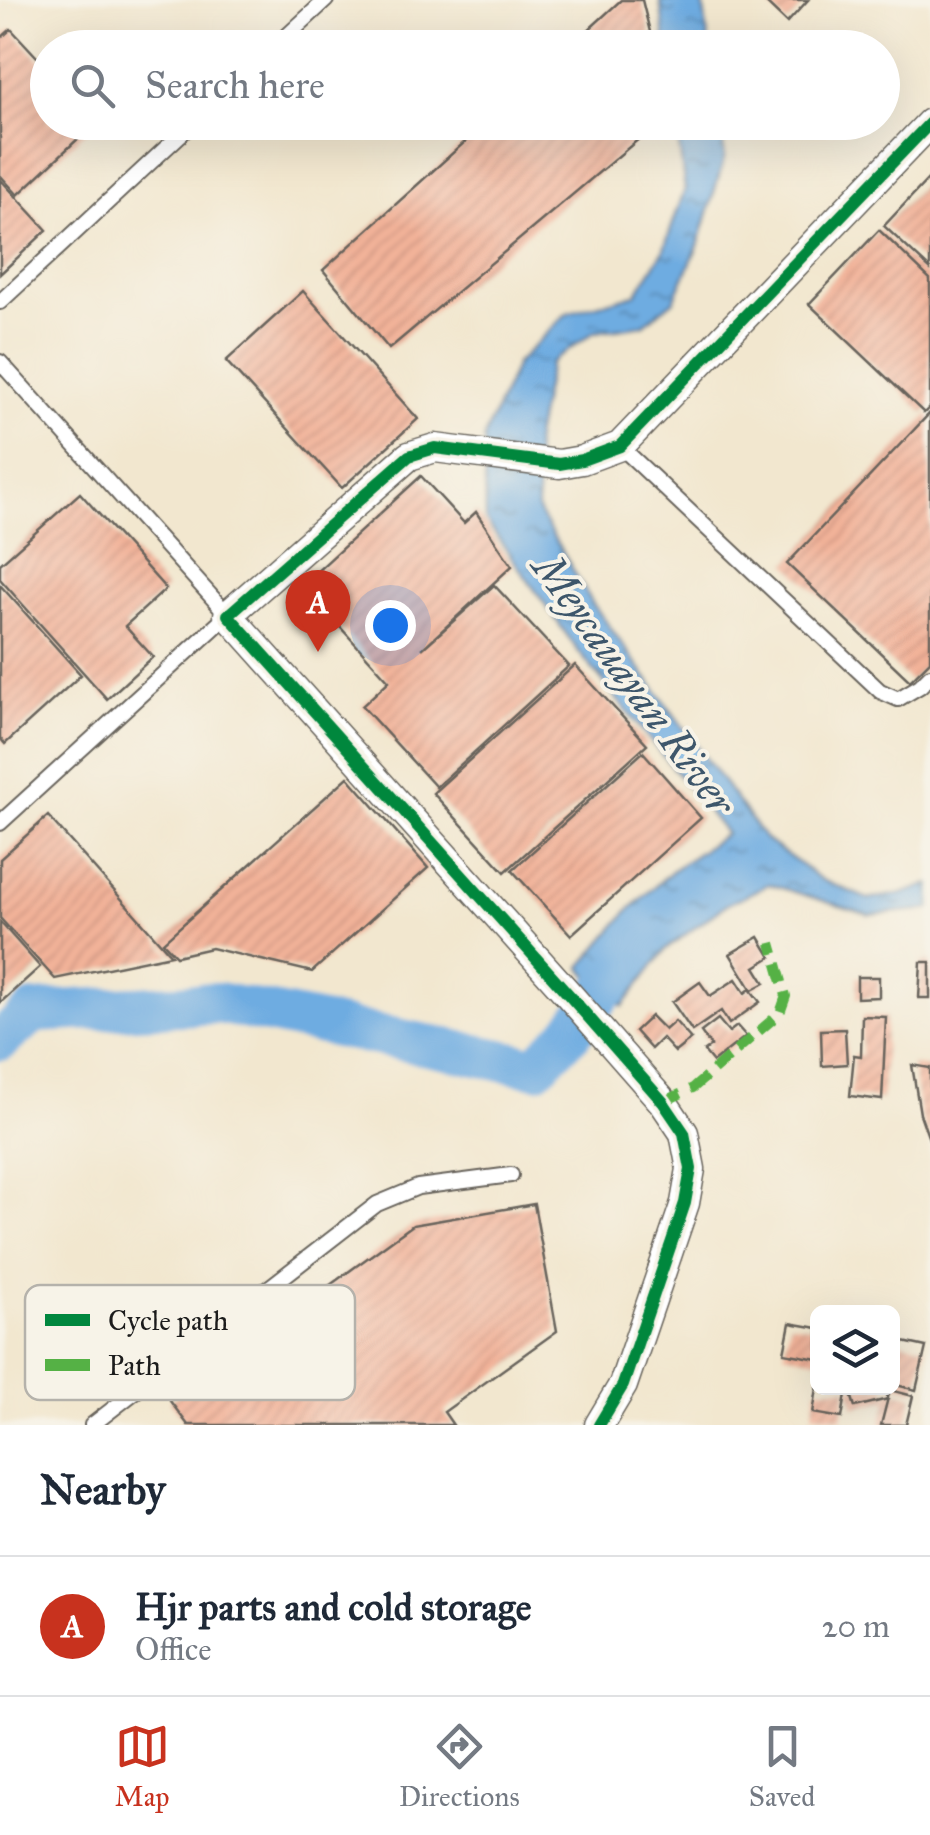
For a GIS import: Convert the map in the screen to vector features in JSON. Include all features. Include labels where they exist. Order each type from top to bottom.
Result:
[{"type":"street","points":[[599,1425],[623,1385],[685,1203],[691,1169],[684,1132],[663,1102],[569,994],[228,615],[409,456],[435,448],[559,464],[620,446],[930,122]]},
{"type":"lane","points":[[294,30],[326,0]]},
{"type":"lane","points":[[0,302],[175,140]]},
{"type":"lane","points":[[0,362],[228,615],[0,824]]},
{"type":"lane","points":[[620,446],[880,692],[898,699],[930,676]]},
{"type":"lane","points":[[273,1285],[377,1204],[418,1187],[511,1176]]},
{"type":"lane","points":[[92,1425],[124,1400]]},
{"type":"water","points":[[660,0],[703,0],[707,30],[664,30]]},
{"type":"water","points":[[678,140],[723,140],[725,156],[698,246],[674,300],[643,325],[594,332],[550,363],[535,437],[538,511],[593,604],[765,839],[822,880],[868,899],[902,894],[930,884],[930,909],[869,915],[769,884],[724,906],[666,949],[623,1006],[603,992],[581,967],[628,911],[673,870],[726,834],[579,652],[486,521],[484,438],[516,364],[567,313],[636,294],[663,252],[685,189]]},
{"type":"building","points":[[621,0],[642,0],[650,30],[588,30]]},
{"type":"building","points":[[763,0],[808,0],[787,23]]},
{"type":"building","points":[[11,29],[30,50],[30,140],[77,140],[18,195],[0,175],[0,39]]},
{"type":"building","points":[[467,140],[638,140],[389,349],[323,270]]},
{"type":"building","points":[[930,177],[930,269],[884,226]]},
{"type":"building","points":[[0,179],[47,230],[0,274]]},
{"type":"building","points":[[879,230],[930,279],[930,407],[924,413],[809,304]]},
{"type":"building","points":[[303,291],[418,419],[342,488],[226,361]]},
{"type":"building","points":[[930,413],[930,661],[910,681],[787,564]]},
{"type":"building","points":[[421,476],[464,523],[476,512],[512,566],[422,649],[494,585],[569,666],[436,787],[362,706],[389,681],[302,585]]},
{"type":"building","points":[[80,493],[166,589],[125,626],[153,657],[107,699],[0,579],[0,564]]},
{"type":"building","points":[[0,585],[81,675],[5,744],[0,738]]},
{"type":"building","points":[[575,665],[647,744],[505,872],[433,793]]},
{"type":"building","points":[[643,752],[701,818],[571,935],[512,870]]},
{"type":"building","points":[[348,777],[428,868],[312,972],[211,948],[176,956],[163,942]]},
{"type":"building","points":[[48,816],[171,955],[55,979],[0,918],[0,859]]},
{"type":"building","points":[[0,922],[40,967],[0,1003]]},
{"type":"building","points":[[759,937],[771,957],[755,967],[765,983],[752,990],[730,954]]},
{"type":"building","points":[[921,962],[930,962],[930,998],[919,998]]},
{"type":"building","points":[[857,977],[879,977],[879,997],[857,998]]},
{"type":"building","points":[[736,979],[745,993],[750,989],[760,1002],[729,1024],[721,1011],[692,1031],[672,1002],[700,982],[710,996]]},
{"type":"building","points":[[651,1016],[665,1030],[675,1021],[691,1039],[675,1052],[662,1038],[651,1049],[635,1031]]},
{"type":"building","points":[[862,1016],[886,1017],[882,1100],[850,1096],[854,1055],[861,1056]]},
{"type":"building","points":[[718,1019],[729,1032],[737,1026],[746,1036],[713,1062],[704,1051],[711,1046],[701,1032]]},
{"type":"building","points":[[845,1029],[847,1064],[822,1066],[821,1030]]},
{"type":"building","points":[[912,1065],[930,1068],[930,1142],[920,1114]]},
{"type":"building","points":[[534,1204],[557,1331],[444,1412],[453,1425],[188,1425],[171,1400],[355,1400],[355,1285],[330,1285],[413,1225]]},
{"type":"building","points":[[790,1323],[810,1327],[810,1358],[784,1353]]},
{"type":"building","points":[[900,1341],[926,1347],[916,1390],[900,1386]]},
{"type":"building","points":[[816,1395],[846,1395],[842,1418],[813,1413]]},
{"type":"building","points":[[851,1395],[887,1395],[888,1399],[855,1407]]},
{"type":"building","points":[[889,1395],[913,1396],[906,1425],[881,1425]]},
{"type":"waterway","name":"Meycauayan River","points":[[0,1040],[34,1012],[218,1003],[536,1067],[572,1032],[636,949]]},
{"type":"marked path","points":[[663,1102],[693,1088],[780,1013],[786,996],[771,943]]},
{"type":"cycle path","points":[[599,1425],[623,1385],[685,1203],[691,1169],[684,1133],[663,1102],[569,995],[228,615],[409,456],[435,448],[559,464],[620,446],[930,123]]},
{"type":"place","name":"Hjr parts and cold storage","points":[[318,652]]}]
